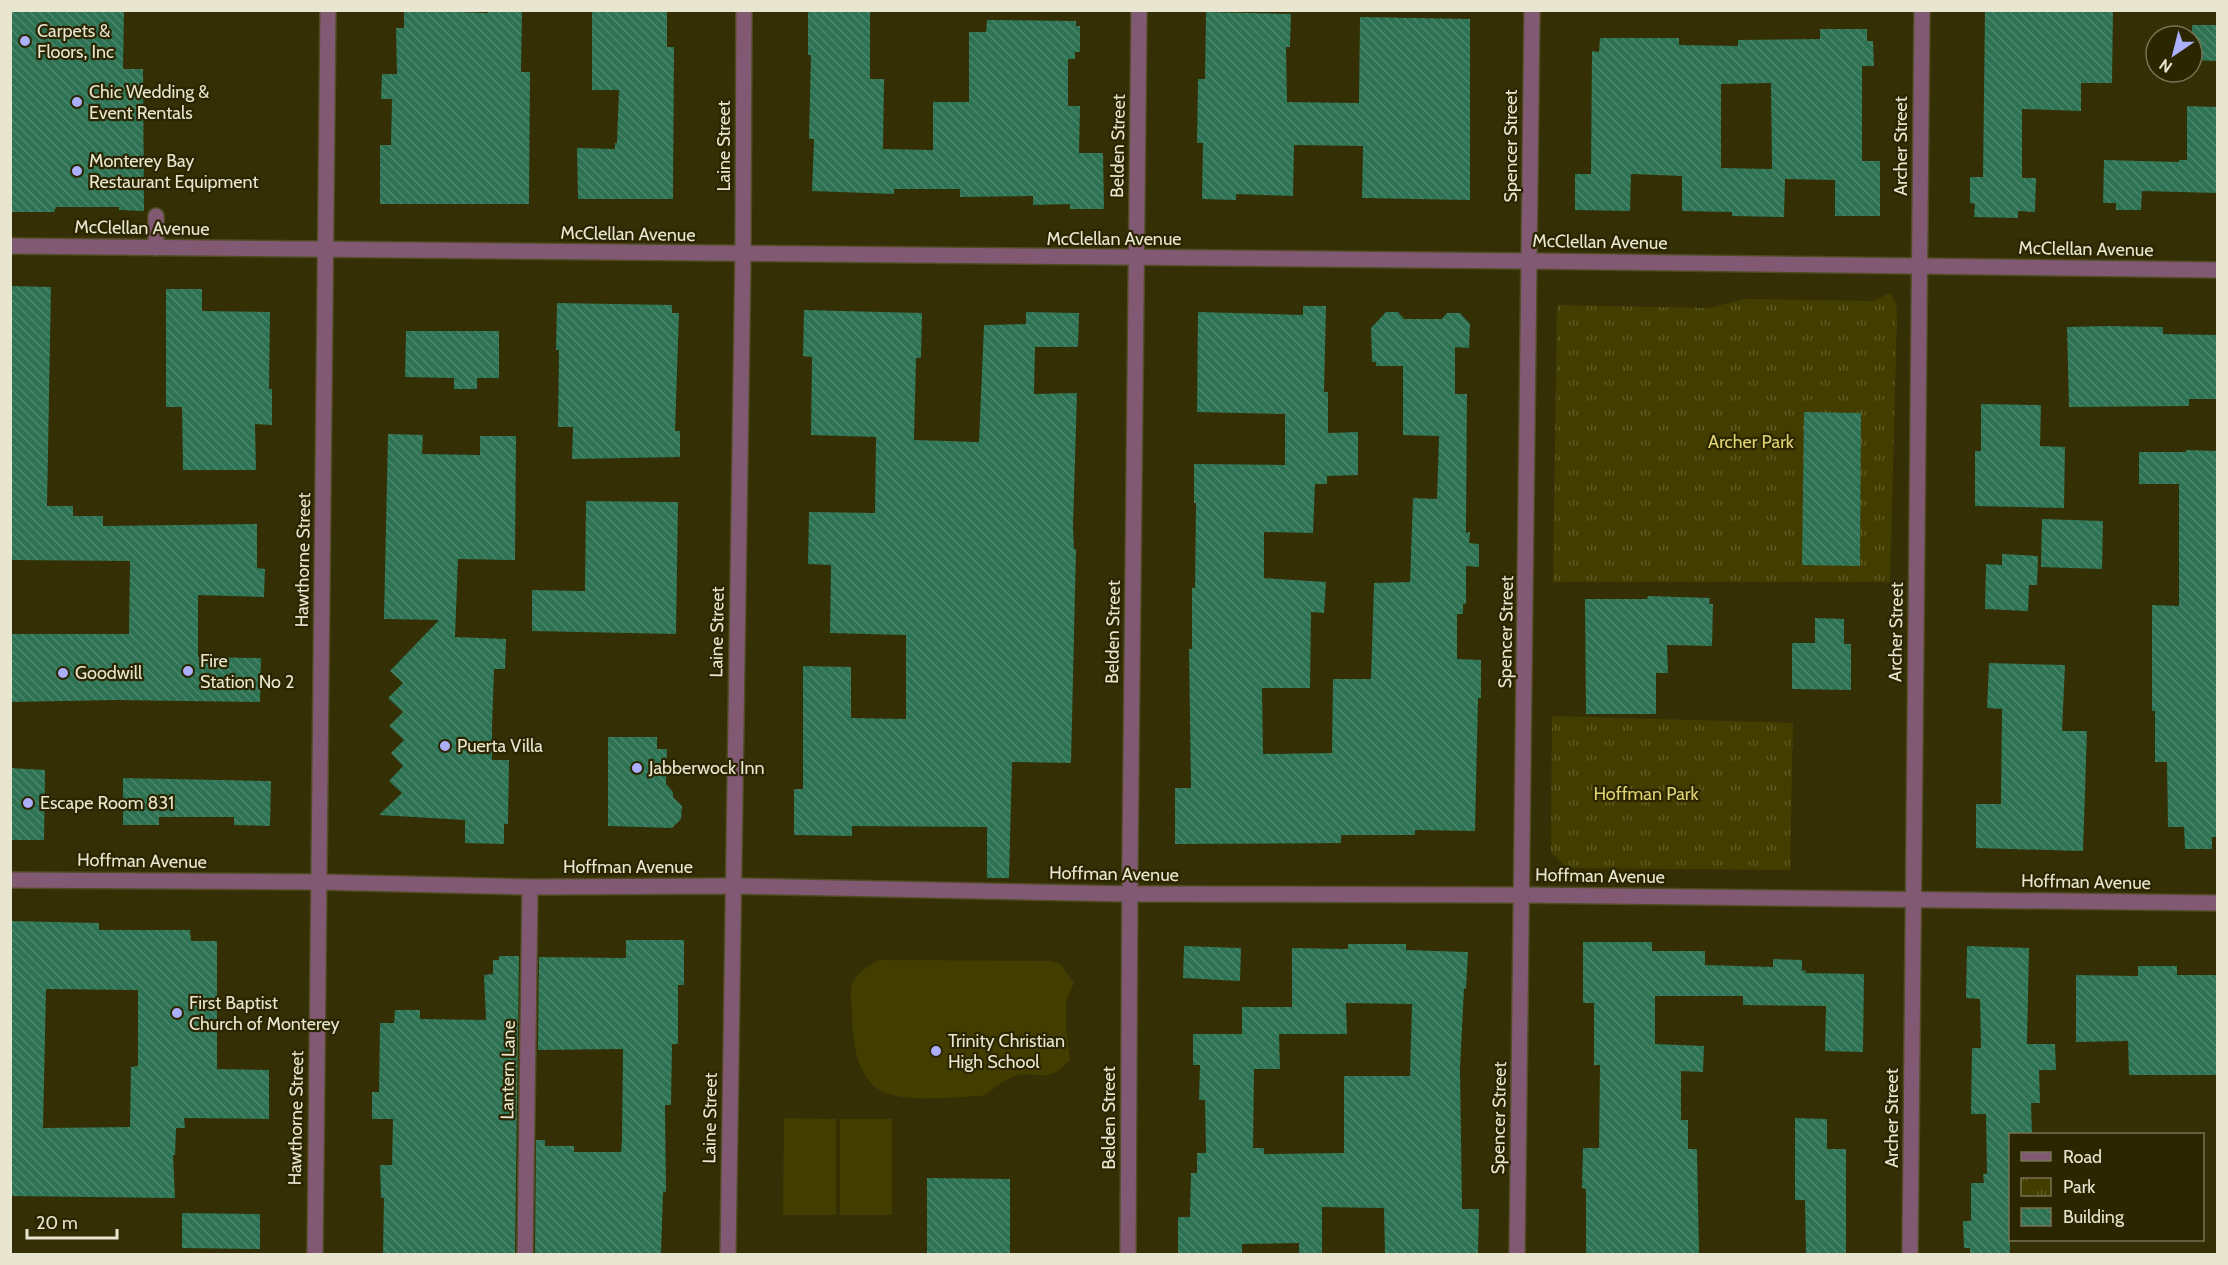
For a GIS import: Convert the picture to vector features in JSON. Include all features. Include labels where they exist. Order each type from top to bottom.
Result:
[{"type":"street","name":"Hawthorne Street","points":[[315,1254],[328,10]]},
{"type":"street","name":"Laine Street","points":[[728,1254],[743,254],[744,10]]},
{"type":"street","name":"Belden Street","points":[[1128,1254],[1139,10]]},
{"type":"street","name":"Spencer Street","points":[[1518,1254],[1532,10]]},
{"type":"street","name":"Archer Street","points":[[1910,1254],[1922,10]]},
{"type":"street","points":[[156,216],[156,248]]},
{"type":"street","name":"McClellan Avenue","points":[[10,246],[2217,270]]},
{"type":"street","name":"Hoffman Avenue","points":[[10,880],[318,882],[530,887],[733,886],[1130,894],[1522,895],[2217,903]]},
{"type":"street","name":"Lantern Lane","points":[[525,1254],[530,887]]},
{"type":"green space","name":"Archer Park","points":[[1890,293],[1896,304],[1897,314],[1890,582],[1553,582],[1557,305],[1709,308],[1745,299],[1873,301]]},
{"type":"green space","name":"Hoffman Park","points":[[1552,716],[1793,723],[1790,870],[1567,868],[1551,852]]},
{"type":"green space","points":[[879,960],[1052,961],[1061,965],[1074,983],[1066,1001],[1070,1060],[1053,1073],[1027,1074],[1010,1078],[981,1096],[915,1098],[891,1095],[881,1091],[872,1084],[860,1066],[854,1044],[851,995],[851,987],[856,976]]},
{"type":"green space","points":[[784,1118],[836,1119],[836,1215],[783,1215]]},
{"type":"green space","points":[[840,1119],[892,1119],[892,1215],[840,1215]]},
{"type":"building","points":[[124,10],[123,69],[143,69],[144,211],[119,210],[119,207],[56,207],[54,212],[10,212],[10,12]]},
{"type":"building","points":[[404,10],[488,13],[488,10],[522,10],[521,72],[530,72],[529,204],[380,204],[380,145],[391,145],[392,99],[381,99],[382,74],[397,74],[396,28],[404,28]]},
{"type":"building","points":[[592,10],[667,10],[667,47],[674,47],[673,199],[578,199],[577,148],[615,149],[615,143],[617,143],[619,90],[592,90]]},
{"type":"building","points":[[808,10],[870,10],[870,79],[884,79],[883,149],[933,150],[933,102],[969,102],[969,32],[986,32],[987,20],[1076,21],[1076,26],[1080,26],[1080,52],[1075,52],[1075,59],[1068,59],[1068,106],[1080,106],[1079,153],[1103,153],[1104,209],[1070,209],[1070,204],[1033,205],[1033,196],[960,197],[960,189],[894,189],[894,194],[812,191],[814,139],[809,139],[811,55],[808,55]]},
{"type":"building","points":[[1985,10],[2113,10],[2112,83],[2081,83],[2081,111],[2022,109],[2022,178],[2036,178],[2035,212],[2018,211],[2018,218],[1974,217],[1975,204],[1970,203],[1970,177],[1983,177]]},
{"type":"building","points":[[1206,12],[1291,14],[1290,47],[1286,47],[1287,102],[1359,103],[1360,17],[1470,19],[1470,200],[1362,198],[1363,146],[1294,145],[1293,196],[1236,194],[1236,200],[1202,199],[1203,143],[1197,143],[1198,79],[1205,79]]},
{"type":"building","points":[[2204,25],[2217,25],[2217,61],[2204,60]]},
{"type":"building","points":[[1820,29],[1867,29],[1867,41],[1873,41],[1874,66],[1862,66],[1862,161],[1880,161],[1880,216],[1835,216],[1835,180],[1785,179],[1784,217],[1732,216],[1732,212],[1682,211],[1682,176],[1631,174],[1630,211],[1575,210],[1575,174],[1591,174],[1592,51],[1599,52],[1600,38],[1679,38],[1679,45],[1738,46],[1738,40],[1820,39]],"holes":[[[1771,83],[1772,169],[1721,168],[1721,84]]]},
{"type":"building","points":[[2187,106],[2217,107],[2217,193],[2142,191],[2141,210],[2116,210],[2116,203],[2103,203],[2104,160],[2179,162],[2179,160],[2187,160]]},
{"type":"building","points":[[10,286],[51,287],[47,506],[73,506],[73,516],[103,516],[103,526],[257,524],[257,568],[265,569],[264,597],[198,595],[198,657],[261,658],[260,702],[116,700],[10,702],[10,634],[129,634],[130,561],[10,560]]},
{"type":"building","points":[[166,289],[202,289],[202,311],[270,312],[269,389],[272,389],[272,425],[255,424],[256,470],[183,470],[182,407],[166,407]]},
{"type":"building","points":[[557,303],[672,305],[672,313],[679,313],[675,431],[680,431],[680,457],[572,459],[573,427],[558,427]]},
{"type":"building","points":[[1303,306],[1326,306],[1324,392],[1328,392],[1328,433],[1358,432],[1358,475],[1327,476],[1327,484],[1315,484],[1313,533],[1264,532],[1264,578],[1326,582],[1324,613],[1311,612],[1310,688],[1262,688],[1263,754],[1332,753],[1333,679],[1371,679],[1374,583],[1410,582],[1413,498],[1437,499],[1439,436],[1403,435],[1403,366],[1376,366],[1376,362],[1372,362],[1371,328],[1386,312],[1398,312],[1404,319],[1442,319],[1447,313],[1460,313],[1470,324],[1469,348],[1455,347],[1455,394],[1467,394],[1466,533],[1470,532],[1469,543],[1479,544],[1479,567],[1466,566],[1466,604],[1463,604],[1463,614],[1457,614],[1457,659],[1481,660],[1475,831],[1415,830],[1415,835],[1341,835],[1341,843],[1175,844],[1175,788],[1191,788],[1189,649],[1192,649],[1192,588],[1195,588],[1194,464],[1285,465],[1285,414],[1197,412],[1198,312],[1303,315]]},
{"type":"building","points":[[804,310],[922,313],[921,358],[916,358],[914,440],[979,442],[984,325],[1026,324],[1026,312],[1079,313],[1078,347],[1035,347],[1034,394],[1077,393],[1073,527],[1074,549],[1076,549],[1071,763],[1012,762],[1009,878],[987,878],[987,827],[852,826],[852,836],[794,835],[794,789],[803,789],[803,666],[851,667],[851,718],[906,719],[906,635],[830,633],[831,565],[808,564],[809,512],[875,513],[876,437],[811,435],[812,357],[803,356]]},
{"type":"building","points":[[2067,327],[2163,327],[2163,334],[2217,335],[2217,399],[2189,399],[2189,406],[2069,407]]},
{"type":"building","points":[[406,331],[499,331],[499,378],[477,378],[477,389],[454,389],[454,378],[405,377]]},
{"type":"building","points":[[1981,404],[2041,405],[2040,446],[2065,447],[2064,508],[1975,506],[1975,451],[1981,451]]},
{"type":"building","points":[[1804,412],[1861,413],[1860,566],[1802,565]]},
{"type":"building","points":[[388,434],[423,435],[422,454],[480,455],[480,436],[516,436],[515,560],[458,559],[455,637],[506,639],[505,669],[494,669],[492,727],[492,760],[509,760],[508,824],[504,824],[504,844],[465,843],[465,820],[379,815],[402,793],[389,781],[403,766],[391,753],[404,740],[389,726],[403,712],[388,698],[403,683],[390,671],[439,620],[384,619]]},
{"type":"building","points":[[2187,450],[2217,451],[2217,837],[2212,837],[2212,849],[2185,849],[2184,827],[2168,827],[2167,762],[2155,762],[2155,711],[2152,711],[2152,605],[2179,606],[2179,484],[2139,484],[2139,452],[2185,452]]},
{"type":"building","points":[[586,501],[678,502],[676,634],[532,631],[532,590],[585,591]]},
{"type":"building","points":[[2042,519],[2103,521],[2102,569],[2041,567]]},
{"type":"building","points":[[2002,554],[2038,556],[2037,585],[2029,585],[2028,611],[1985,609],[1986,564],[2002,565]]},
{"type":"building","points":[[1648,596],[1710,598],[1709,604],[1713,604],[1712,646],[1667,645],[1668,673],[1656,673],[1656,714],[1586,714],[1585,599],[1647,599]]},
{"type":"building","points":[[1815,618],[1844,619],[1844,644],[1851,644],[1851,690],[1792,689],[1792,643],[1815,643]]},
{"type":"building","points":[[1989,663],[2065,665],[2062,731],[2087,731],[2083,851],[1976,848],[1976,804],[2001,804],[2002,709],[1987,708]]},
{"type":"building","name":"Jabberwock Inn","points":[[608,737],[657,737],[657,749],[667,749],[666,784],[673,792],[673,797],[682,806],[681,819],[672,828],[608,826]]},
{"type":"building","name":"Escape Room 831","points":[[10,768],[45,770],[44,840],[10,840]]},
{"type":"building","points":[[123,778],[271,781],[270,826],[234,825],[234,817],[159,817],[159,825],[123,825]]},
{"type":"building","points":[[10,921],[99,923],[99,930],[190,930],[191,941],[217,941],[217,1069],[269,1070],[269,1119],[184,1118],[185,1128],[176,1128],[175,1155],[173,1155],[175,1198],[10,1196]],"holes":[[[46,989],[138,990],[138,1066],[131,1067],[130,1127],[43,1128]]]},
{"type":"building","points":[[626,940],[684,940],[684,985],[678,985],[678,1044],[672,1044],[671,1105],[665,1105],[666,1192],[663,1192],[661,1254],[535,1254],[536,1140],[545,1140],[545,1146],[574,1146],[574,1152],[621,1152],[622,1141],[623,1049],[538,1050],[539,957],[626,958]]},
{"type":"building","points":[[1583,942],[1652,942],[1652,951],[1705,951],[1705,965],[1773,967],[1773,959],[1802,960],[1802,971],[1806,970],[1805,973],[1864,974],[1863,1052],[1825,1051],[1826,1006],[1743,1005],[1743,996],[1655,996],[1655,1044],[1704,1046],[1703,1072],[1681,1071],[1681,1120],[1688,1120],[1688,1149],[1697,1149],[1699,1254],[1586,1254],[1586,1189],[1582,1188],[1583,1148],[1599,1148],[1600,1065],[1594,1065],[1594,1003],[1583,1003]]},
{"type":"building","points":[[1348,944],[1406,944],[1406,950],[1468,952],[1460,1069],[1462,1209],[1479,1209],[1478,1254],[1385,1253],[1384,1208],[1322,1207],[1322,1254],[1299,1254],[1299,1243],[1242,1244],[1242,1254],[1178,1254],[1178,1217],[1190,1217],[1191,1173],[1197,1173],[1197,1153],[1206,1153],[1205,1100],[1199,1100],[1200,1065],[1193,1065],[1193,1034],[1242,1034],[1242,1007],[1292,1007],[1292,948],[1348,949]],"holes":[[[1346,1003],[1412,1004],[1410,1076],[1344,1076],[1344,1153],[1264,1154],[1264,1148],[1253,1148],[1254,1069],[1280,1069],[1279,1034],[1347,1034]]]},
{"type":"building","points":[[1184,946],[1241,948],[1240,981],[1183,978]]},
{"type":"building","points":[[1967,946],[2029,948],[2027,1044],[2055,1044],[2056,1070],[2039,1070],[2040,1103],[2031,1103],[2032,1133],[2009,1133],[2010,1254],[1970,1254],[1970,1248],[1964,1248],[1963,1221],[1971,1221],[1971,1183],[1984,1183],[1983,1174],[1987,1174],[1986,1114],[1971,1114],[1972,1048],[1981,1048],[1980,999],[1966,998]]},
{"type":"building","points":[[499,956],[519,956],[515,1254],[383,1254],[384,1198],[381,1198],[380,1165],[392,1165],[393,1119],[372,1119],[372,1092],[379,1092],[380,1023],[394,1023],[395,1010],[420,1010],[420,1019],[486,1020],[484,975],[493,974],[493,960],[499,960]]},
{"type":"building","points":[[2138,966],[2177,966],[2177,975],[2217,975],[2217,1075],[2129,1075],[2128,1041],[2076,1042],[2076,975],[2138,976]]},
{"type":"building","points":[[1795,1118],[1827,1119],[1827,1149],[1846,1149],[1846,1254],[1806,1254],[1805,1200],[1795,1200]]},
{"type":"building","points":[[927,1178],[1010,1179],[1010,1254],[927,1254]]},
{"type":"building","points":[[182,1213],[260,1214],[260,1249],[182,1248]]},
{"type":"place","name":"Carpets & Floors, Inc","points":[[25,41]]},
{"type":"place","name":"Chic Wedding & Event Rentals","points":[[77,102]]},
{"type":"place","name":"Monterey Bay Restaurant Equipment","points":[[77,171]]},
{"type":"place","name":"Fire Station No 2","points":[[188,671]]},
{"type":"place","name":"Goodwill","points":[[63,673]]},
{"type":"place","name":"Puerta Villa","points":[[445,746]]},
{"type":"place","name":"Jabberwock Inn","points":[[637,768]]},
{"type":"place","name":"Escape Room 831","points":[[28,803]]},
{"type":"place","name":"First Baptist Church of Monterey","points":[[177,1013]]},
{"type":"place","name":"Trinity Christian High School","points":[[936,1051]]}]
